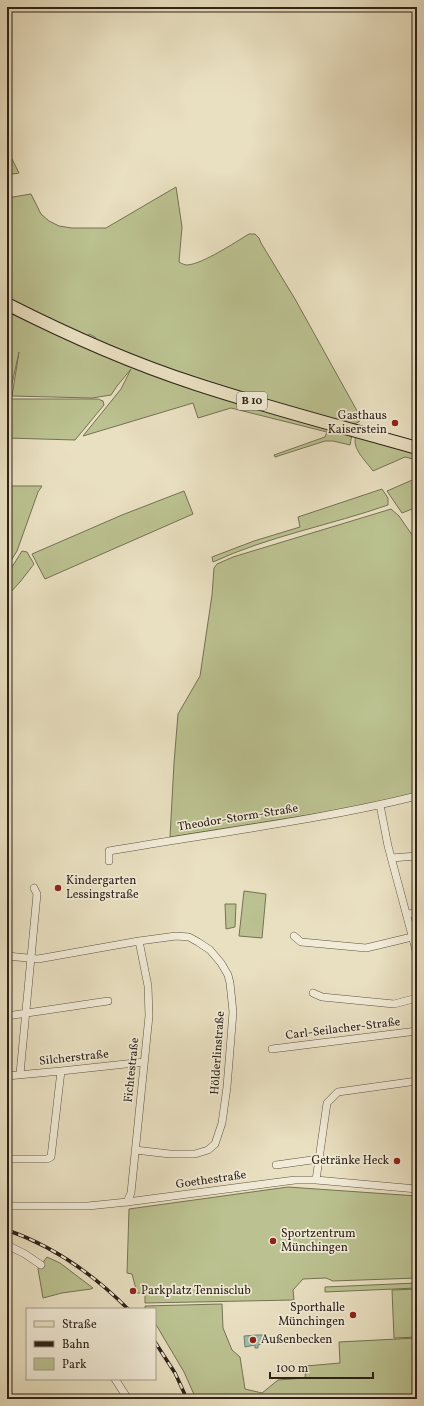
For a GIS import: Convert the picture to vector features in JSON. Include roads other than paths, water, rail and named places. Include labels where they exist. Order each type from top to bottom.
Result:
[{"type":"main road","name":"B 10","points":[[7,304],[59,330],[140,364],[188,382],[417,448]]},
{"type":"street","points":[[417,796],[380,805],[417,954]]},
{"type":"street","name":"Theodor-Storm-Straße","points":[[109,861],[109,851],[380,805]]},
{"type":"street","points":[[392,858],[417,856]]},
{"type":"street","points":[[20,1074],[37,894],[34,888]]},
{"type":"street","points":[[407,914],[417,913]]},
{"type":"street","name":"Hölderlinstraße","points":[[7,956],[38,959],[176,936],[190,937],[210,950],[221,963],[228,975],[233,1012],[227,1087],[222,1123],[215,1144],[208,1150],[195,1154],[170,1154],[135,1150]]},
{"type":"street","points":[[294,936],[301,942],[366,948],[412,936]]},
{"type":"street","name":"Fichtestraße","points":[[127,1202],[131,1193],[149,1016],[148,986],[139,941]]},
{"type":"street","points":[[313,993],[322,998],[394,1004],[417,998]]},
{"type":"street","points":[[7,1016],[108,1000]]},
{"type":"street","name":"Carl-Seilacher-Straße","points":[[272,1049],[417,1031]]},
{"type":"street","name":"Silcherstraße","points":[[7,1076],[144,1062]]},
{"type":"street","points":[[7,1159],[47,1159],[51,1157],[61,1071]]},
{"type":"street","points":[[316,1180],[327,1103],[338,1092],[417,1081]]},
{"type":"street","points":[[276,1165],[319,1158]]},
{"type":"street","name":"Goethestraße","points":[[7,1206],[88,1206],[295,1180],[316,1180],[417,1190]]},
{"type":"street","points":[[7,1245],[25,1254],[41,1265]]},
{"type":"street","points":[[7,1251],[7,1270]]},
{"type":"street","points":[[116,1380],[128,1399]]},
{"type":"railway","points":[[7,1230],[41,1244],[57,1253],[87,1273],[127,1308]]},
{"type":"railway","points":[[156,1344],[175,1373],[187,1399]]},
{"type":"place","name":"Gasthaus Kaiserstein","points":[[395,423]]},
{"type":"place","name":"Kindergarten Lessingstraße","points":[[58,888]]},
{"type":"place","name":"Getränke Heck","points":[[397,1161]]},
{"type":"place","name":"Sportzentrum Münchingen","points":[[273,1241]]},
{"type":"place","name":"Parkplatz Tennisclub","points":[[133,1291]]},
{"type":"place","name":"Sporthalle Münchingen","points":[[353,1315]]},
{"type":"place","name":"Außenbecken","points":[[253,1340]]}]
